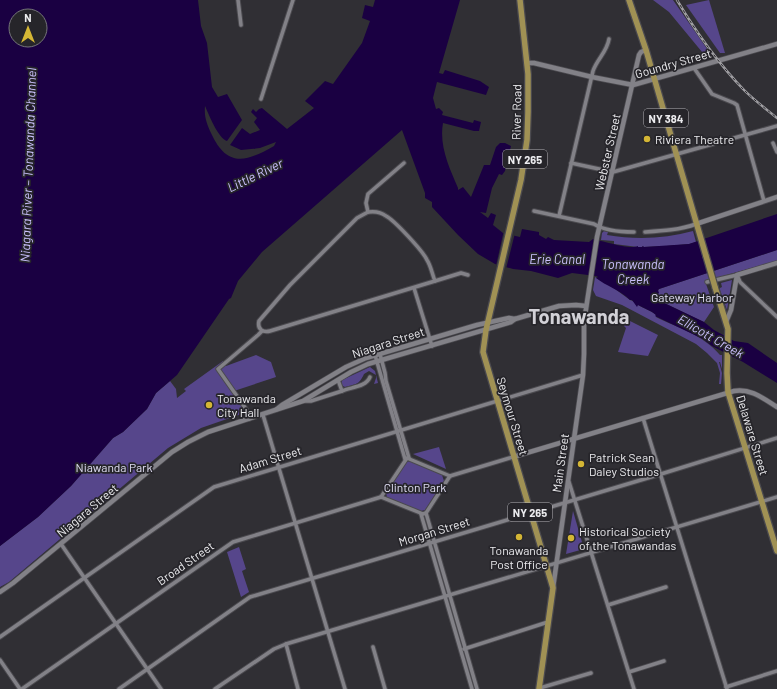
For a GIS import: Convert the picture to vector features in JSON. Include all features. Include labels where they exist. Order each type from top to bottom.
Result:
[{"type":"main road","name":"River Road","points":[[506,247],[521,180],[527,140],[527,63],[520,0]]},
{"type":"main road","name":"NY 384","points":[[629,0],[646,50],[726,322]]},
{"type":"main road","name":"Seymour Street","points":[[506,247],[486,330],[483,355],[553,588]]},
{"type":"main road","name":"Delaware Street","points":[[726,322],[728,334],[728,392],[777,551]]},
{"type":"main road","name":"Main Street","points":[[540,688],[553,588]]},
{"type":"street","points":[[238,0],[241,25]]},
{"type":"street","points":[[262,99],[293,0]]},
{"type":"street","points":[[558,216],[596,63],[607,48],[609,40]]},
{"type":"street","name":"Goundry Street","points":[[527,63],[534,63],[633,85],[655,80],[777,44]]},
{"type":"street","name":"Webster Street","points":[[593,263],[597,237],[639,55],[646,50]]},
{"type":"street","points":[[694,68],[712,94],[734,103],[737,106],[764,201]]},
{"type":"street","points":[[571,164],[612,172],[777,126]]},
{"type":"street","points":[[773,143],[777,152]]},
{"type":"street","points":[[368,212],[366,203],[368,194],[404,163]]},
{"type":"street","points":[[645,232],[663,231],[689,226],[777,197]]},
{"type":"street","points":[[534,211],[594,224],[600,228],[634,232]]},
{"type":"street","points":[[262,331],[259,327],[259,321],[290,285],[357,218],[368,212],[379,212],[392,220],[427,260],[435,281]]},
{"type":"street","name":"Main Street","points":[[553,588],[566,502],[582,375],[584,354],[583,327],[593,263]]},
{"type":"street","points":[[707,282],[777,263]]},
{"type":"street","points":[[262,331],[270,331],[414,288],[461,272],[468,275]]},
{"type":"street","points":[[737,274],[740,282],[777,317]]},
{"type":"street","points":[[726,322],[731,310],[737,274]]},
{"type":"street","points":[[414,288],[432,346]]},
{"type":"street","name":"Niagara Street","points":[[0,592],[62,544],[172,452],[206,433],[303,401],[356,370],[380,361],[562,306],[586,306]]},
{"type":"street","name":"Niagara Street","points":[[277,410],[282,405],[346,367],[378,354],[477,325],[509,318],[515,319]]},
{"type":"street","points":[[249,419],[246,409],[218,369],[262,331]]},
{"type":"street","points":[[378,354],[407,458]]},
{"type":"street","name":"Adam Street","points":[[0,637],[214,487],[582,375]]},
{"type":"street","name":"Niagara Street","points":[[303,401],[311,401],[365,384],[370,377]]},
{"type":"street","points":[[338,380],[342,391]]},
{"type":"street","points":[[472,689],[437,570],[423,513],[450,476],[728,392],[738,390],[748,391],[777,407]]},
{"type":"street","points":[[263,414],[345,689]]},
{"type":"street","points":[[643,418],[726,688],[777,671]]},
{"type":"street","name":"Morgan Street","points":[[119,689],[250,597],[777,438]]},
{"type":"street","points":[[407,458],[450,476]]},
{"type":"street","points":[[407,458],[380,497],[423,513],[435,542],[477,689]]},
{"type":"street","points":[[568,481],[634,689]]},
{"type":"street","name":"Broad Street","points":[[21,689],[225,546],[238,540],[380,497]]},
{"type":"street","points":[[216,689],[270,651],[286,644],[777,497]]},
{"type":"street","points":[[62,544],[161,689]]},
{"type":"street","points":[[437,570],[442,568]]},
{"type":"street","points":[[608,605],[666,588]]},
{"type":"street","points":[[453,623],[458,621]]},
{"type":"street","points":[[461,650],[548,622]]},
{"type":"street","points":[[286,644],[298,689]]},
{"type":"street","points":[[373,647],[385,689]]},
{"type":"street","points":[[0,660],[21,689]]},
{"type":"street","points":[[629,672],[664,661]]},
{"type":"street","points":[[540,688],[590,673]]},
{"type":"street","points":[[470,681],[475,679]]},
{"type":"green space","points":[[653,0],[673,0],[712,56],[707,58],[669,12]]},
{"type":"green space","points":[[709,0],[725,53],[720,53],[686,5]]},
{"type":"green space","points":[[604,231],[608,232],[607,235],[628,238],[650,238],[672,236],[693,231],[696,242],[667,246],[638,247],[614,244],[614,241],[601,240],[602,233]]},
{"type":"green space","name":"Gateway Harbor","points":[[777,250],[777,261],[705,281],[714,307],[704,322],[660,301],[657,293],[659,289]]},
{"type":"green space","points":[[595,277],[638,305],[652,312],[656,315],[656,317],[698,337],[722,355],[722,369],[719,362],[722,373],[721,384],[719,384],[720,373],[717,363],[707,353],[696,344],[622,305],[596,296],[593,290]]},
{"type":"green space","points":[[732,280],[727,310],[720,288],[722,287],[721,283]]},
{"type":"green space","points":[[627,321],[630,321],[658,335],[648,356],[618,352],[626,328],[624,326]]},
{"type":"green space","name":"Niawanda Park","points":[[256,355],[271,362],[276,377],[234,391],[250,411],[201,428],[168,448],[9,582],[0,587],[0,546],[38,517],[71,486],[113,438],[123,432],[147,409],[156,393],[170,381],[176,389],[177,398],[186,391],[184,389],[223,361],[226,366]]},
{"type":"green space","points":[[370,367],[375,371],[376,375],[369,371],[364,374],[357,384],[345,387],[341,385],[342,380]]},
{"type":"green space","points":[[376,375],[378,383],[374,384],[376,378]]},
{"type":"green space","points":[[439,447],[446,469],[413,454]]},
{"type":"green space","name":"Clinton Park","points":[[410,461],[442,475],[444,481],[425,510],[421,511],[387,498],[386,492],[406,462]]},
{"type":"green space","points":[[573,511],[584,549],[566,554]]},
{"type":"green space","points":[[239,547],[246,569],[242,571],[249,592],[241,597],[227,552]]},
{"type":"water","points":[[0,0],[198,0],[201,26],[207,43],[212,87],[218,97],[227,94],[242,120],[227,141],[220,136],[205,106],[206,120],[217,144],[231,157],[238,159],[255,156],[274,146],[276,142],[260,148],[241,150],[230,145],[242,128],[250,134],[260,130],[254,122],[257,118],[251,112],[253,109],[256,112],[262,108],[287,129],[314,108],[305,101],[325,81],[333,84],[362,43],[370,21],[362,18],[365,5],[373,7],[375,0],[460,0],[439,73],[443,74],[445,70],[480,81],[489,87],[486,95],[437,82],[433,98],[436,109],[439,108],[443,112],[442,115],[473,123],[474,120],[481,122],[479,131],[443,123],[442,140],[448,164],[458,190],[463,187],[471,197],[484,165],[490,165],[496,147],[500,143],[505,143],[511,146],[505,171],[502,175],[499,174],[492,188],[486,213],[480,212],[488,218],[491,213],[496,215],[493,225],[503,233],[520,237],[522,229],[539,232],[539,235],[546,239],[548,237],[554,240],[589,242],[593,239],[629,247],[689,244],[777,214],[777,250],[659,289],[658,294],[660,301],[704,322],[714,330],[734,341],[748,343],[777,363],[777,383],[743,362],[712,346],[703,339],[655,316],[656,315],[652,312],[638,305],[637,307],[632,300],[600,281],[596,278],[598,277],[596,276],[572,273],[558,278],[495,264],[478,254],[432,207],[432,202],[425,198],[425,193],[402,130],[262,252],[238,281],[231,298],[177,375],[156,393],[147,409],[123,432],[113,438],[71,486],[38,517],[0,546]]},
{"type":"pier","points":[[504,230],[515,233],[506,269],[496,266]]},
{"type":"railway","points":[[677,0],[716,58],[734,80],[748,94],[777,118]]},
{"type":"place","name":"Riviera Theatre","points":[[647,139]]},
{"type":"place","name":"Tonawanda City Hall","points":[[209,405]]},
{"type":"place","name":"Patrick Sean Daley Studios","points":[[581,464]]},
{"type":"place","name":"Tonawanda Post Office","points":[[519,537]]},
{"type":"place","name":"Historical Society of the Tonawandas","points":[[571,538]]},
{"type":"district","name":"Tonawanda","points":[[579,316]]},
{"type":"water label","name":"Niagara River – Tonawanda Channel","points":[[28,165]]},
{"type":"water label","name":"Little River","points":[[255,175]]},
{"type":"water label","name":"Erie Canal","points":[[557,259]]},
{"type":"water label","name":"Tonawanda Creek","points":[[633,272]]},
{"type":"water label","name":"Ellicott Creek","points":[[711,336]]}]
